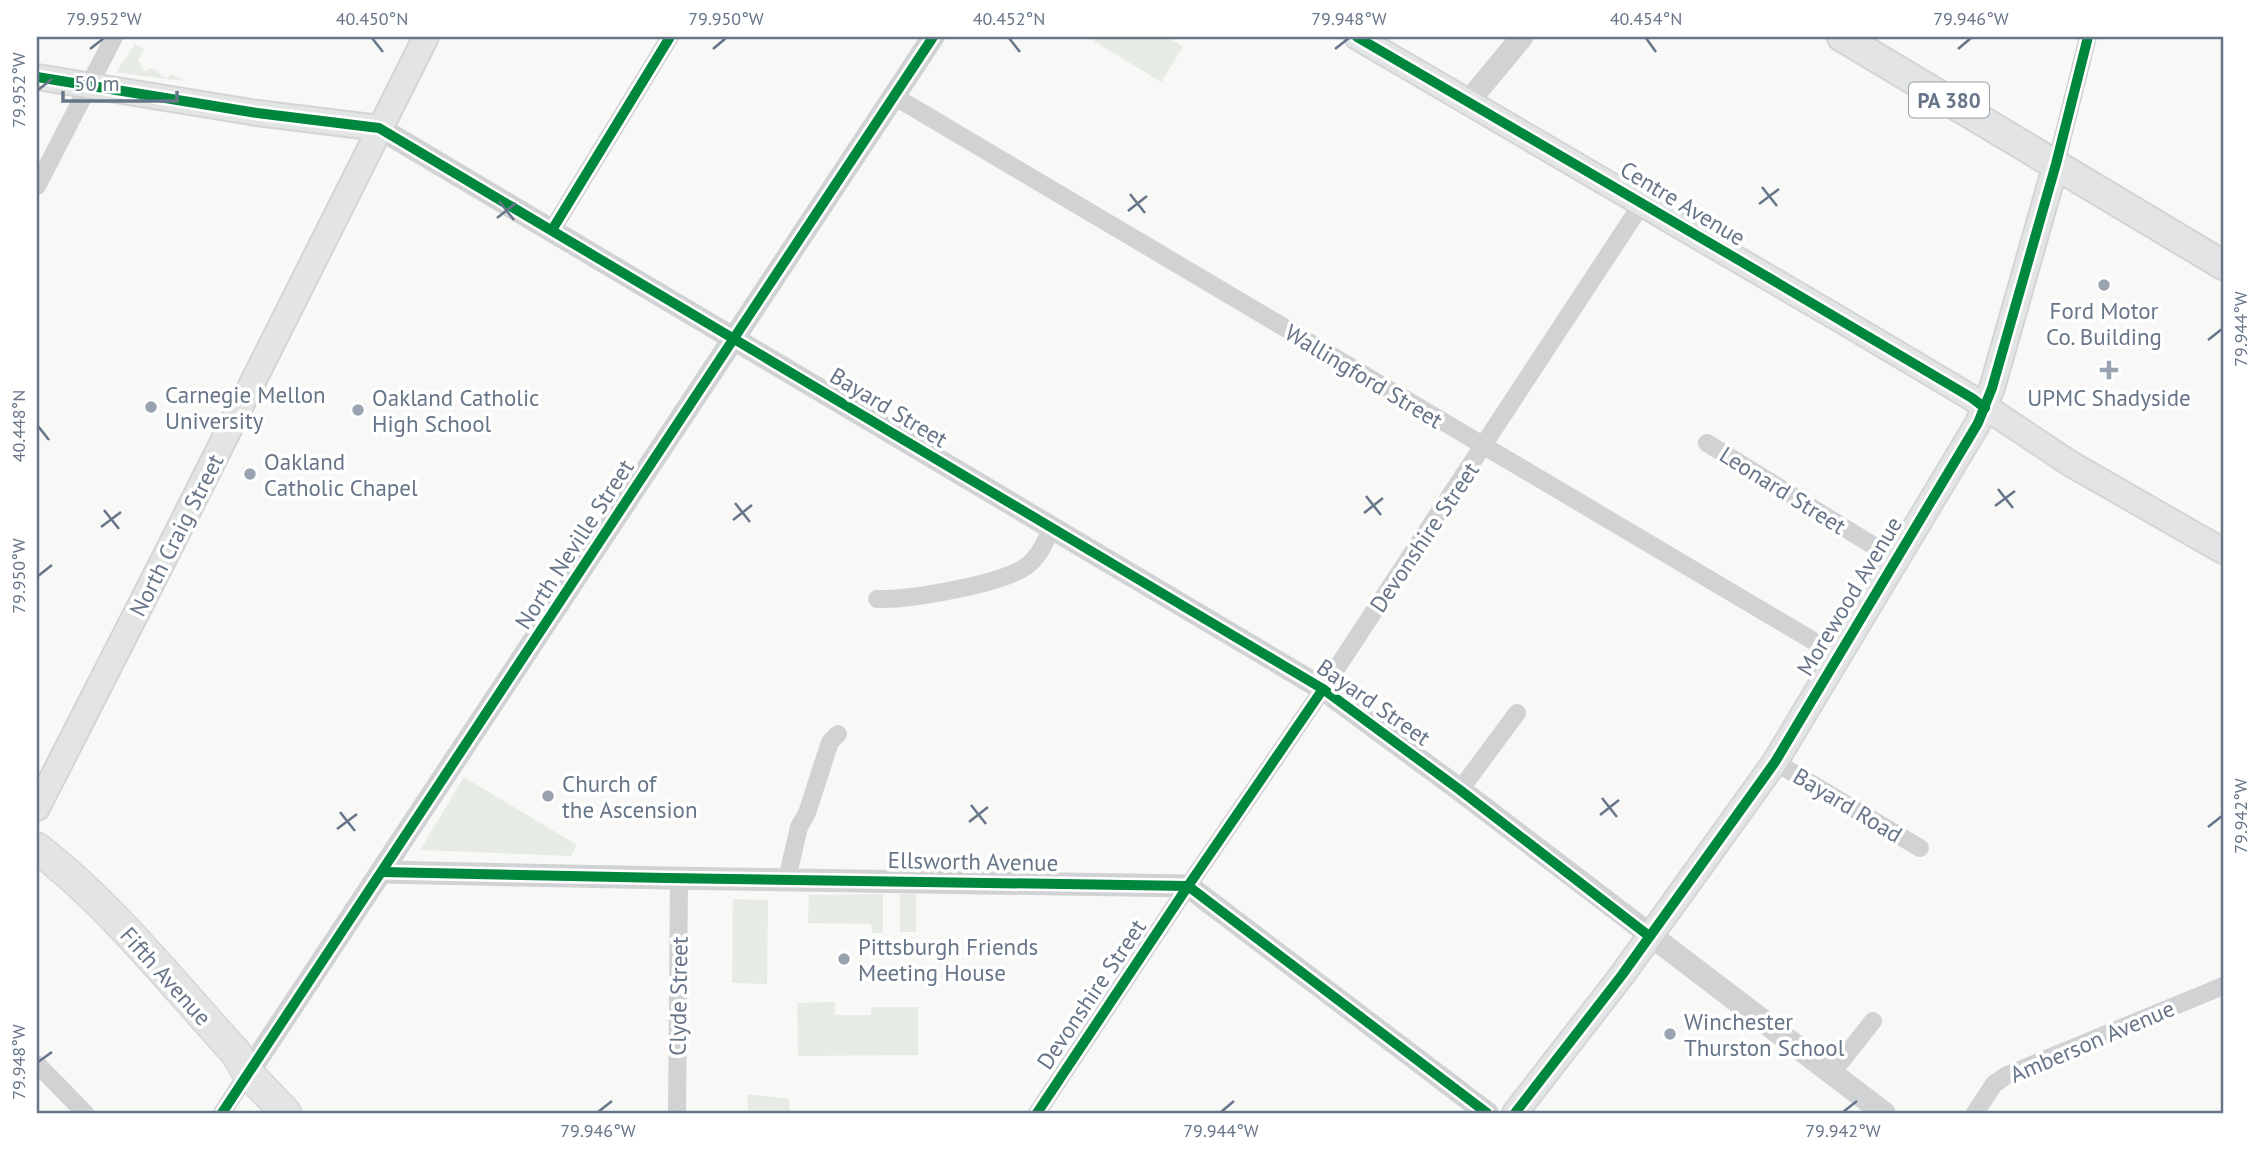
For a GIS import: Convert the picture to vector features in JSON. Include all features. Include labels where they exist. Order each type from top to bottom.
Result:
[{"type":"highway","name":"Fifth Avenue","points":[[37,848],[120,925],[236,1053],[248,1073],[286,1113]]},
{"type":"main road","name":"North Craig Street","points":[[37,808],[426,37]]},
{"type":"main road","name":"Centre Avenue","points":[[1357,37],[1643,202],[1731,257],[1938,378],[2071,464],[2223,551]]},
{"type":"main road","name":"PA 380","points":[[1842,37],[2223,265]]},
{"type":"main road","name":"Bayard Street","points":[[37,77],[257,113],[380,128]]},
{"type":"main road","name":"Morewood Avenue","points":[[1515,1113],[1622,975],[1775,762],[1985,408],[2056,164]]},
{"type":"street","points":[[37,186],[114,37]]},
{"type":"street","points":[[552,230],[670,37]]},
{"type":"street","name":"North Neville Street","points":[[248,1073],[933,37]]},
{"type":"street","points":[[1468,102],[1522,37]]},
{"type":"street","name":"Morewood Avenue","points":[[2056,164],[2088,37]]},
{"type":"street","name":"Wallingford Street","points":[[892,96],[1837,655]]},
{"type":"street","name":"Bayard Street","points":[[380,128],[1323,689],[1884,1113]]},
{"type":"street","name":"Devonshire Street","points":[[1037,1113],[1484,447],[1643,202]]},
{"type":"street","name":"Leonard Street","points":[[1707,443],[1895,559]]},
{"type":"street","points":[[877,599],[916,597],[1006,577],[1028,565],[1040,552],[1051,528]]},
{"type":"street","points":[[1460,790],[1517,713]]},
{"type":"street","points":[[786,879],[799,827],[807,813],[830,742],[838,734]]},
{"type":"street","name":"Bayard Road","points":[[1775,762],[1920,848]]},
{"type":"street","name":"Ellsworth Avenue","points":[[382,872],[1188,886]]},
{"type":"street","name":"Clyde Street","points":[[677,1113],[679,879]]},
{"type":"street","points":[[1188,886],[1487,1113]]},
{"type":"street","name":"Amberson Avenue","points":[[1975,1113],[1994,1084],[2007,1074],[2223,986]]},
{"type":"street","points":[[1832,1073],[1873,1021]]},
{"type":"street","points":[[37,1064],[85,1113]]},
{"type":"street","points":[[222,1113],[248,1073]]},
{"type":"shaded area","points":[[1096,37],[1167,37],[1183,47],[1161,82],[1094,41]]},
{"type":"shaded area","points":[[135,44],[144,49],[138,60],[144,71],[152,68],[166,78],[172,74],[184,81],[119,73],[117,71]]},
{"type":"shaded area","points":[[464,777],[577,845],[571,856],[420,850]]},
{"type":"shaded area","points":[[883,894],[883,933],[872,933],[871,924],[808,923],[809,895]]},
{"type":"shaded area","points":[[900,894],[916,894],[916,932],[900,932]]},
{"type":"shaded area","points":[[733,899],[768,900],[767,984],[732,983]]},
{"type":"shaded area","points":[[835,1002],[835,1015],[871,1015],[871,1007],[918,1007],[918,1055],[798,1056],[797,1003]]},
{"type":"shaded area","points":[[747,1094],[789,1099],[790,1113],[748,1113]]},
{"type":"cycle path","points":[[552,230],[670,37]]},
{"type":"cycle path","points":[[222,1113],[933,37]]},
{"type":"cycle path","points":[[1357,37],[1819,307],[1985,408]]},
{"type":"cycle path","points":[[1515,1113],[1622,975],[1775,762],[1978,423],[1992,388],[2056,164],[2088,37]]},
{"type":"cycle path","points":[[37,77],[257,113],[379,128],[1323,689],[1460,790],[1649,936]]},
{"type":"cycle path","points":[[1037,1113],[1323,689]]},
{"type":"cycle path","points":[[382,872],[1188,886],[1487,1113]]},
{"type":"place","name":"Ford Motor Co. Building","points":[[2104,285]]},
{"type":"place","name":"UPMC Shadyside","points":[[2109,370]]},
{"type":"place","name":"Carnegie Mellon University","points":[[151,407]]},
{"type":"place","name":"Oakland Catholic High School","points":[[358,410]]},
{"type":"place","name":"Oakland Catholic Chapel","points":[[250,474]]},
{"type":"place","name":"Church of the Ascension","points":[[548,796]]},
{"type":"place","name":"Pittsburgh Friends Meeting House","points":[[844,959]]},
{"type":"place","name":"Winchester Thurston School","points":[[1670,1034]]}]
